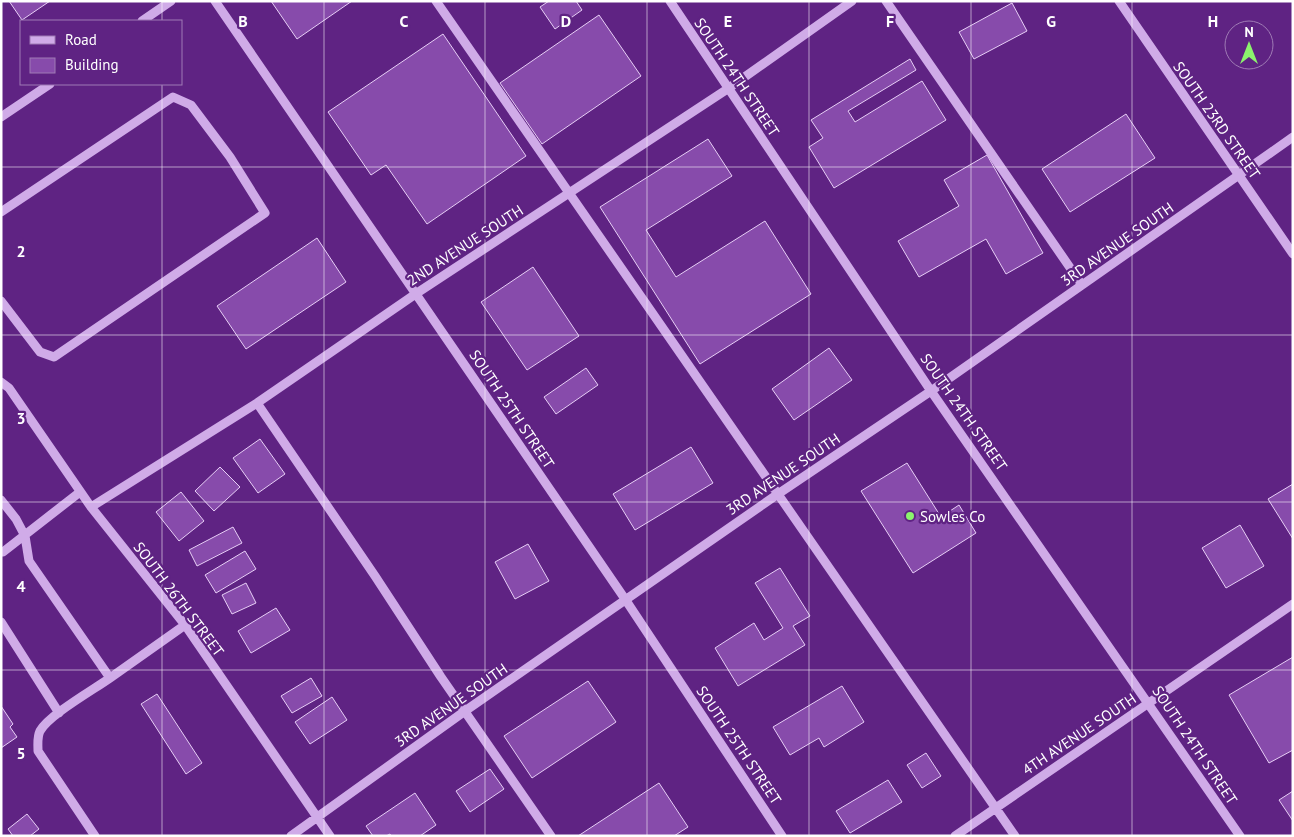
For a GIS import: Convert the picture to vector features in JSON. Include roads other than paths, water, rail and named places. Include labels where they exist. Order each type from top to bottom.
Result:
[{"type":"street","points":[[143,20],[171,1]]},
{"type":"street","name":"SOUTH 25TH STREET","points":[[216,1],[625,599],[782,836]]},
{"type":"street","points":[[436,1],[1015,836]]},
{"type":"street","name":"SOUTH 24TH STREET","points":[[670,1],[931,391],[1150,703],[1240,836]]},
{"type":"street","name":"2ND AVENUE SOUTH","points":[[91,507],[257,403],[416,293],[729,88],[852,1]]},
{"type":"street","points":[[886,1],[1082,285]]},
{"type":"street","name":"SOUTH 23RD STREET","points":[[1119,1],[1293,254]]},
{"type":"street","points":[[1,117],[49,85]]},
{"type":"street","points":[[1,212],[173,97],[190,105],[230,157],[265,213],[54,357],[40,352],[1,301]]},
{"type":"street","name":"3RD AVENUE SOUTH","points":[[291,836],[464,711],[778,494],[931,391],[1293,137]]},
{"type":"street","name":"SOUTH 26TH STREET","points":[[1,382],[9,388],[91,507],[185,625],[330,836]]},
{"type":"street","points":[[257,403],[464,711],[551,836]]},
{"type":"street","points":[[2,554],[80,492]]},
{"type":"street","points":[[1,500],[16,519],[25,536],[30,561],[110,678]]},
{"type":"street","name":"4TH AVENUE SOUTH","points":[[955,836],[1293,604]]},
{"type":"street","points":[[1,622],[59,713]]},
{"type":"street","points":[[94,836],[38,750],[37,740],[40,731],[48,721],[185,625]]},
{"type":"place","name":"Sowles Co","points":[[910,516]]}]
